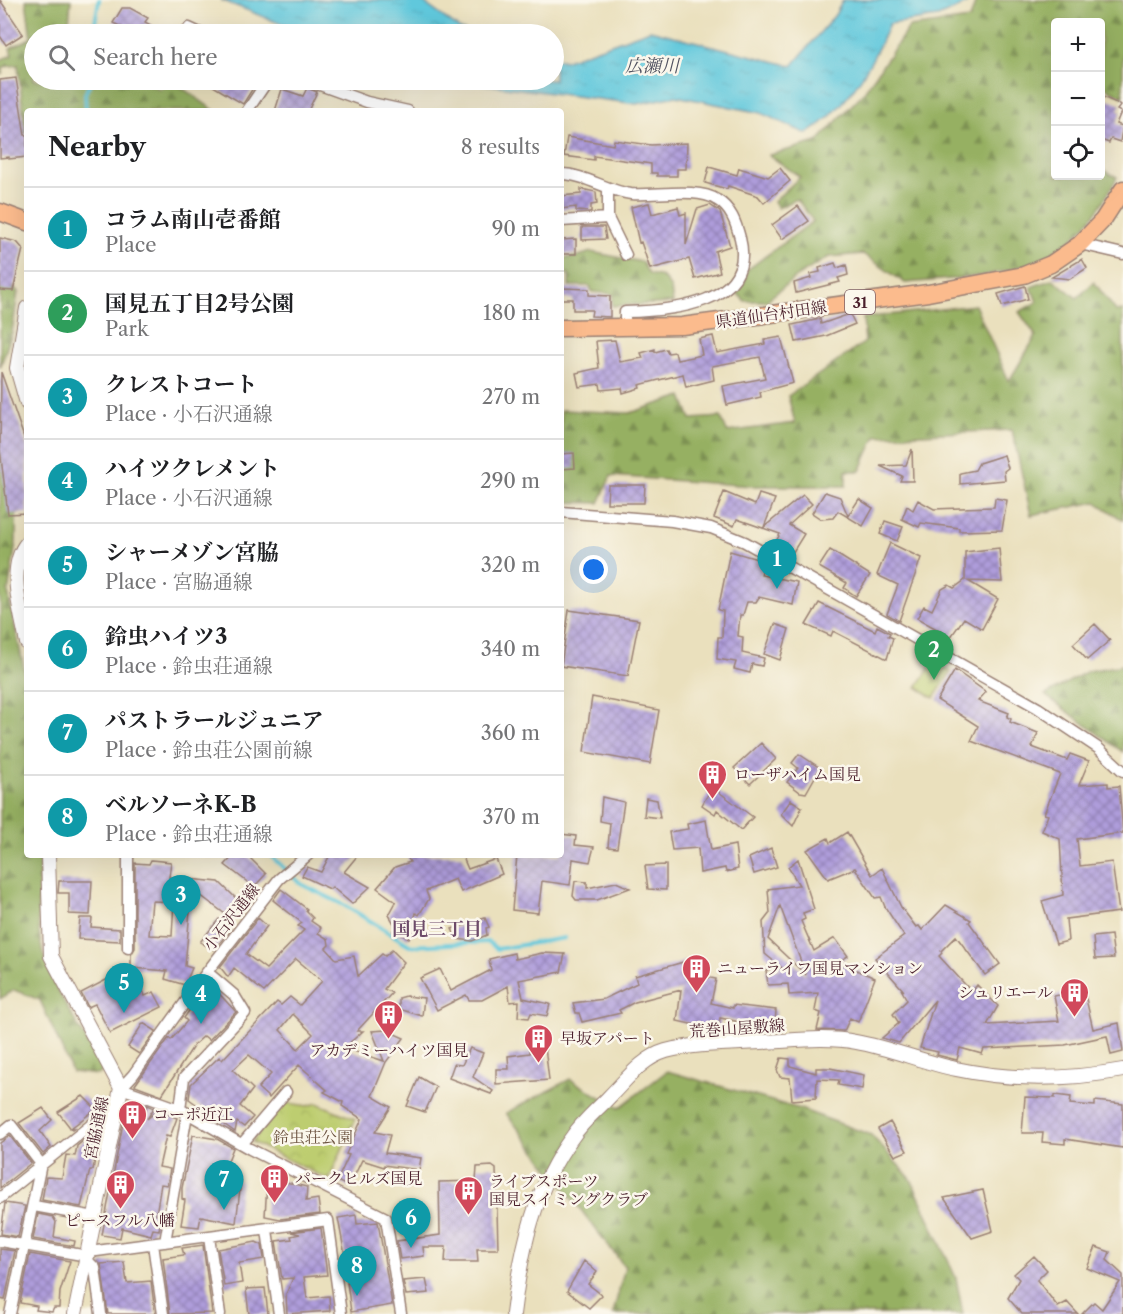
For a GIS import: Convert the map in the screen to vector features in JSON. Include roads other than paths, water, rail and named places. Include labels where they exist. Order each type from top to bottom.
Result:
[{"type":"main road","name":"県道仙台村田線","points":[[564,328],[625,329],[682,326],[928,292],[1024,275],[1051,264],[1080,244],[1103,220],[1123,189]]},
{"type":"main road","points":[[0,213],[24,221]]},
{"type":"street","points":[[249,108],[261,90]]},
{"type":"street","points":[[334,90],[367,102],[394,108]]},
{"type":"street","points":[[564,174],[631,194],[704,194],[713,197],[728,209],[741,241],[740,263],[733,282],[722,292],[705,301],[660,311],[625,312],[625,329]]},
{"type":"street","points":[[608,189],[608,218],[626,255]]},
{"type":"street","points":[[564,221],[608,218]]},
{"type":"street","points":[[1080,244],[1123,254]]},
{"type":"street","points":[[24,326],[17,368],[24,392]]},
{"type":"street","points":[[564,512],[595,512],[672,521],[711,528],[745,542],[1038,708],[1098,748],[1123,771]]},
{"type":"street","points":[[24,547],[20,553],[17,572],[24,622]]},
{"type":"street","name":"宮脇通線","points":[[48,858],[51,956],[121,1088],[75,1314]]},
{"type":"street","points":[[128,858],[128,948]]},
{"type":"street","name":"小石沢通線","points":[[121,1088],[279,879],[305,858]]},
{"type":"street","points":[[163,1314],[159,1243],[183,1111],[184,1078],[245,1013],[234,995],[207,972]]},
{"type":"street","name":"荒巻山屋敷線","points":[[513,1314],[519,1264],[538,1200],[552,1166],[574,1134],[634,1071],[648,1059],[666,1051],[702,1046],[814,1039],[854,1041],[955,1069],[999,1077],[1047,1078],[1123,1070]]},
{"type":"street","points":[[121,1088],[183,1111],[386,1218],[401,1314]]},
{"type":"street","points":[[242,1144],[286,1092]]},
{"type":"street","points":[[0,1198],[96,1121],[115,1112]]},
{"type":"street","points":[[0,1134],[11,1125],[41,1164],[10,1314]]},
{"type":"street","points":[[34,1206],[94,1217]]},
{"type":"street","points":[[0,1241],[88,1256],[159,1243],[328,1220],[341,1314]]},
{"type":"street","points":[[267,1230],[279,1314]]},
{"type":"street","points":[[209,1237],[220,1314]]},
{"type":"street","points":[[88,1256],[94,1268],[101,1314]]},
{"type":"water","points":[[221,0],[420,0],[453,24],[282,24]]},
{"type":"water","name":"広瀬川","points":[[843,0],[967,0],[966,4],[938,17],[889,24],[866,70],[846,99],[821,124],[807,134],[761,113],[676,96],[637,104],[528,90],[564,90],[564,61],[650,30],[792,66],[835,15]]},
{"type":"waterway","points":[[95,24],[99,0]]},
{"type":"waterway","points":[[86,108],[87,90]]},
{"type":"waterway","points":[[273,858],[301,884],[344,905],[411,946],[488,942],[497,949],[565,938]]},
{"type":"place","name":"コラム南山壱番館","points":[[777,589]]},
{"type":"place","name":"国見五丁目2号公園","points":[[934,680]]},
{"type":"place","name":"ローザハイム国見","points":[[713,800]]},
{"type":"place","name":"クレストコート","points":[[181,925]]},
{"type":"place","name":"ニューライフ国見マンション","points":[[696,994]]},
{"type":"place","name":"シャーメゾン宮脇","points":[[124,1013]]},
{"type":"place","name":"シュリエール","points":[[1074,1018]]},
{"type":"place","name":"ハイツクレメント","points":[[201,1024]]},
{"type":"place","name":"アカデミーハイツ国見","points":[[389,1040]]},
{"type":"place","name":"早坂アパート","points":[[539,1064]]},
{"type":"place","name":"コーポ近江","points":[[132,1140]]},
{"type":"place","name":"パークヒルズ国見","points":[[274,1204]]},
{"type":"place","name":"ピースフル八幡","points":[[120,1210]]},
{"type":"place","name":"パストラールジュニア","points":[[224,1210]]},
{"type":"place","name":"ライブスポーツ 国見スイミングクラブ","points":[[468,1216]]},
{"type":"place","name":"鈴虫ハイツ3","points":[[411,1248]]},
{"type":"place","name":"ベルソーネK-B","points":[[357,1296]]},
{"type":"district","name":"国見三丁目","points":[[437,929]]},
{"type":"park label","name":"鈴虫荘公園","points":[[313,1137]]}]
